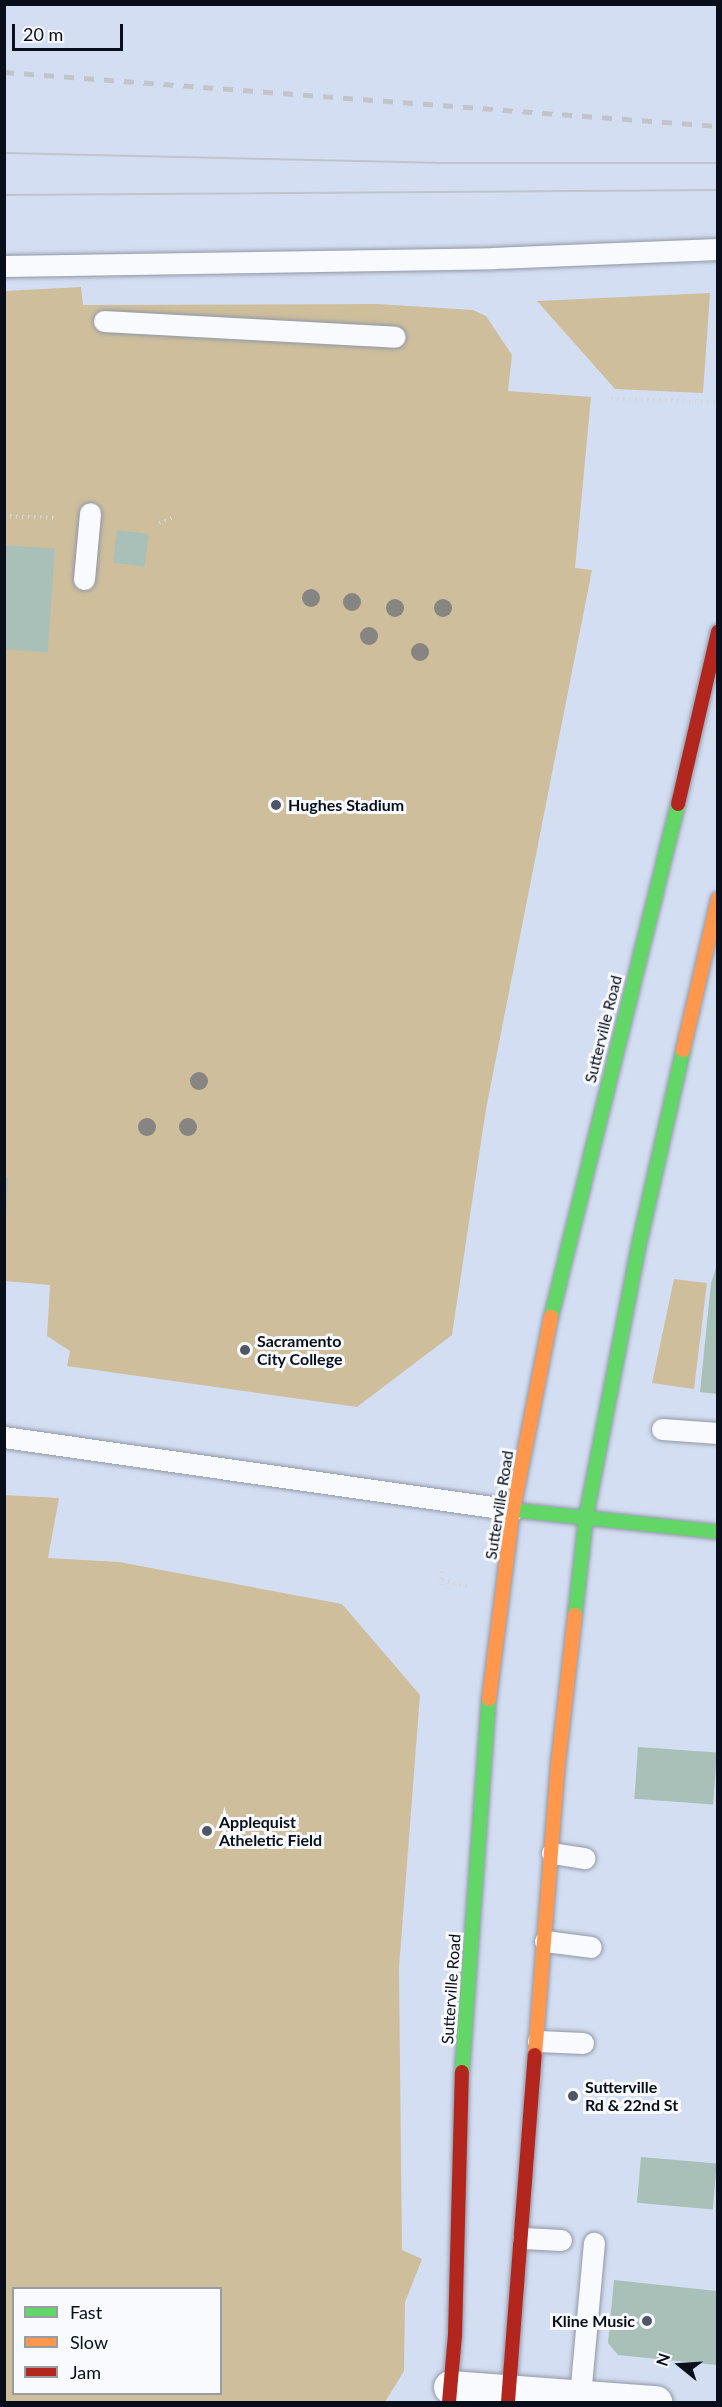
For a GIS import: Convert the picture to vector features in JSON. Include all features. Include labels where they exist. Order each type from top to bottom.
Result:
[{"type":"main road","name":"Sutterville Road","points":[[449,2395],[463,2038],[488,1707],[513,1510],[538,1369],[619,1032],[699,722],[717,632]]},
{"type":"main road","points":[[508,2397],[523,2238],[552,1853],[586,1517],[640,1240],[717,899]]},
{"type":"main road","points":[[513,1510],[717,1532]]},
{"type":"street","points":[[449,2395],[580,2396],[655,2403]]},
{"type":"lane","points":[[4,266],[493,258],[717,249]]},
{"type":"lane","points":[[104,321],[395,337]]},
{"type":"lane","points":[[84,579],[90,513]]},
{"type":"lane","points":[[662,1429],[717,1433]]},
{"type":"lane","points":[[4,1437],[513,1510]]},
{"type":"lane","points":[[552,1853],[585,1858]]},
{"type":"lane","points":[[545,1941],[591,1947]]},
{"type":"lane","points":[[538,2041],[583,2043]]},
{"type":"lane","points":[[523,2238],[561,2240]]},
{"type":"lane","points":[[580,2396],[594,2243]]},
{"type":"path","points":[[611,399],[716,402]]},
{"type":"path","points":[[4,516],[56,518]]},
{"type":"path","points":[[159,523],[175,518]]},
{"type":"path","points":[[443,1567],[442,1582],[469,1587]]},
{"type":"shaded area","name":"Hughes Stadium","points":[[81,287],[83,305],[377,304],[473,310],[486,316],[512,355],[508,391],[591,397],[575,568],[592,570],[486,1109],[452,1335],[357,1407],[67,1366],[70,1351],[47,1336],[50,1285],[5,1281],[5,291]]},
{"type":"shaded area","points":[[710,293],[703,393],[615,389],[537,301]]},
{"type":"shaded area","points":[[674,1279],[707,1283],[694,1389],[652,1383]]},
{"type":"shaded area","name":"Applequist Atheletic Field","points":[[4,1495],[59,1498],[48,1558],[119,1562],[342,1604],[420,1695],[399,1968],[402,2250],[422,2259],[405,2302],[404,2371],[385,2402],[5,2402]]},
{"type":"building","points":[[117,530],[149,534],[145,567],[113,563]]},
{"type":"building","points":[[4,545],[55,549],[48,652],[4,649]]},
{"type":"building","points":[[4,1177],[8,1178],[6,1219],[4,1219]]},
{"type":"building","points":[[717,1265],[717,1394],[700,1392],[711,1283]]},
{"type":"building","points":[[638,1747],[717,1753],[713,1804],[634,1799]]},
{"type":"building","points":[[641,2157],[717,2164],[713,2209],[637,2203]]},
{"type":"building","points":[[614,2280],[717,2291],[717,2365],[618,2355],[608,2343]]},
{"type":"tram line","points":[[4,153],[436,163],[718,163]]},
{"type":"tram line","points":[[4,195],[718,190]]},
{"type":"railway","points":[[4,72],[718,126]]},
{"type":"traffic: fast","points":[[551,1317],[678,804]]},
{"type":"traffic: fast","points":[[575,1615],[586,1517],[640,1240],[683,1050]]},
{"type":"traffic: fast","points":[[513,1510],[718,1532]]},
{"type":"traffic: fast","points":[[462,2072],[489,1699]]},
{"type":"traffic: slow","points":[[683,1050],[718,899]]},
{"type":"traffic: slow","points":[[489,1699],[513,1510],[551,1317]]},
{"type":"traffic: slow","points":[[535,2055],[558,1764],[575,1615]]},
{"type":"traffic: jam","points":[[678,804],[718,632]]},
{"type":"traffic: jam","points":[[508,2402],[535,2055]]},
{"type":"traffic: jam","points":[[449,2402],[455,2335],[462,2072]]},
{"type":"place","name":"Hughes Stadium","points":[[276,805]]},
{"type":"place","name":"Sacramento City College","points":[[245,1350]]},
{"type":"place","name":"Applequist Atheletic Field","points":[[207,1831]]},
{"type":"place","name":"Sutterville Rd & 22nd St","points":[[573,2096]]},
{"type":"place","name":"Kline Music","points":[[647,2321]]}]
